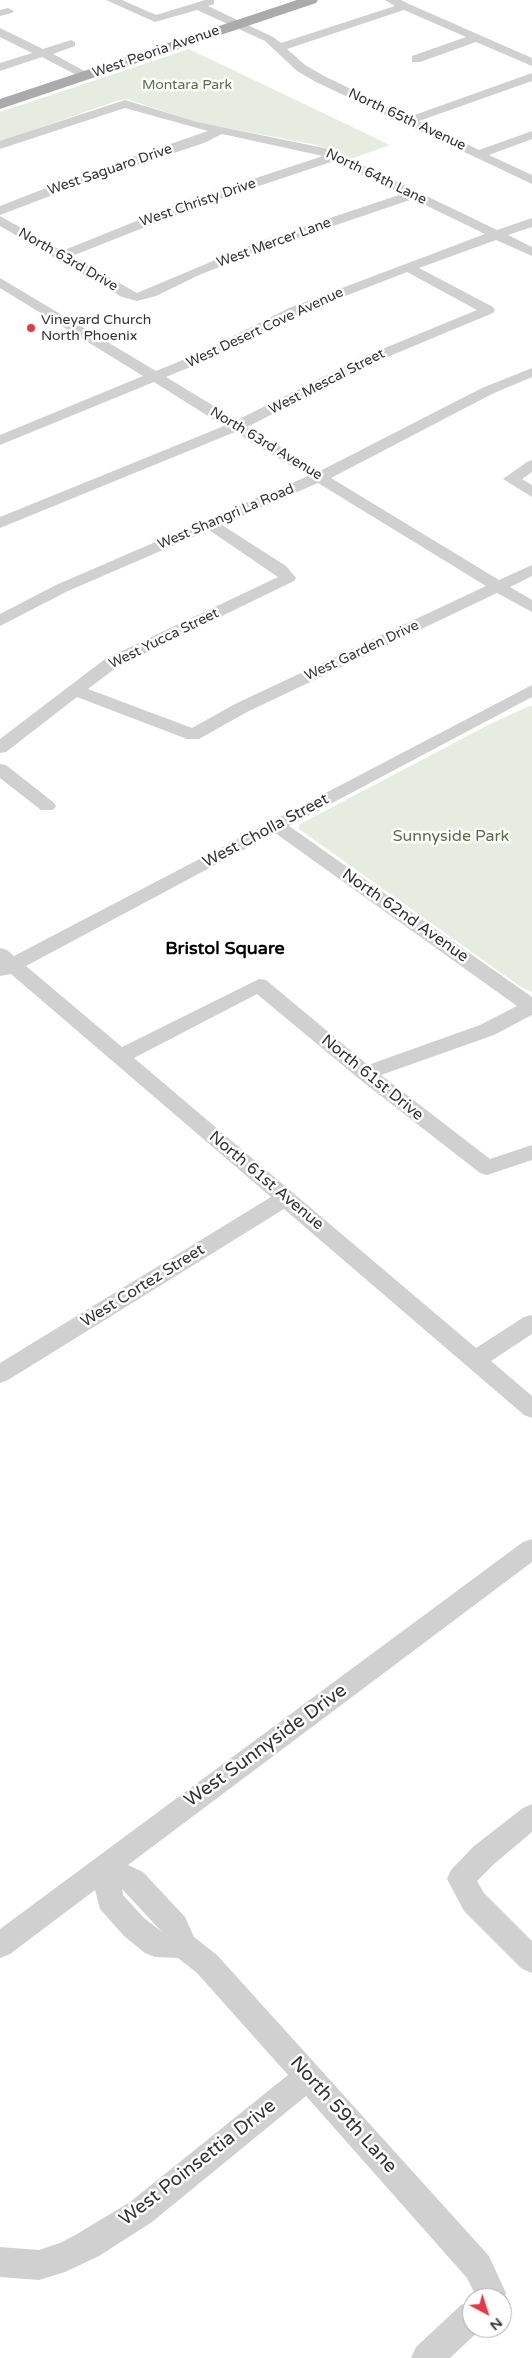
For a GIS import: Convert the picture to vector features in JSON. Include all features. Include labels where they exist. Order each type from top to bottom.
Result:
[{"type":"main road","name":"West Peoria Avenue","points":[[0,104],[311,0]]},
{"type":"street","points":[[112,0],[155,19],[217,0]]},
{"type":"street","points":[[391,0],[532,62]]},
{"type":"street","name":"North 65th Avenue","points":[[198,6],[269,39],[280,51],[310,74],[532,180]]},
{"type":"street","points":[[280,51],[405,6]]},
{"type":"street","points":[[0,32],[86,75]]},
{"type":"street","points":[[416,59],[476,38]]},
{"type":"street","points":[[0,67],[71,44]]},
{"type":"street","points":[[408,121],[532,77]]},
{"type":"street","name":"North 64th Lane","points":[[0,145],[125,104],[169,118],[312,148],[336,156],[532,252]]},
{"type":"street","name":"West Saguaro Drive","points":[[0,211],[82,178],[200,140],[219,130]]},
{"type":"street","points":[[479,154],[532,135]]},
{"type":"street","name":"West Christy Drive","points":[[62,256],[191,204],[336,156]]},
{"type":"street","name":"West Mercer Lane","points":[[137,297],[151,294],[194,272],[264,245],[413,195]]},
{"type":"street","name":"North 63rd Drive","points":[[0,220],[127,294],[137,297]]},
{"type":"street","name":"West Desert Cove Avenue","points":[[0,440],[207,355],[294,311],[351,288],[532,222]]},
{"type":"street","name":"West Mescal Street","points":[[0,523],[236,426],[279,407],[368,360],[488,310],[409,268]]},
{"type":"street","name":"North 63rd Avenue","points":[[0,282],[532,607]]},
{"type":"street","name":"West Shangri La Road","points":[[0,621],[62,588],[320,477],[378,449],[487,391],[532,372]]},
{"type":"street","points":[[532,465],[512,479],[532,492]]},
{"type":"street","name":"West Yucca Street","points":[[0,748],[111,663],[288,578],[280,569],[210,524]]},
{"type":"street","name":"West Garden Drive","points":[[74,690],[193,735],[241,708],[532,570]]},
{"type":"street","name":"West Cholla Street","points":[[4,963],[277,826],[532,690]]},
{"type":"street","points":[[0,769],[47,806]]},
{"type":"street","name":"North 62nd Avenue","points":[[277,826],[532,1007]]},
{"type":"street","name":"North 61st Avenue","points":[[4,963],[120,1057],[532,1409]]},
{"type":"street","name":"North 61st Drive","points":[[120,1057],[259,985],[365,1073],[487,1168],[532,1152]]},
{"type":"street","points":[[365,1073],[487,1030],[532,1007]]},
{"type":"street","name":"West Cortez Street","points":[[0,1374],[286,1198]]},
{"type":"street","points":[[475,1360],[532,1323]]},
{"type":"street","name":"West Sunnyside Drive","points":[[0,1945],[532,1549]]},
{"type":"street","points":[[532,1816],[484,1855],[461,1879],[474,1902],[532,1960]]},
{"type":"street","name":"North 59th Lane","points":[[104,1867],[110,1900],[134,1927],[154,1944],[184,1946],[207,1964],[478,2267],[486,2288]]},
{"type":"street","name":"West Poinsettia Drive","points":[[0,2262],[39,2265],[65,2257],[88,2245],[141,2212],[308,2077]]},
{"type":"street","points":[[427,2358],[462,2325]]},
{"type":"green space","name":"Montara Park","points":[[189,49],[390,145],[351,159],[333,150],[312,144],[195,122],[127,99],[116,101],[0,142],[0,112]]},
{"type":"green space","name":"Sunnyside Park","points":[[532,705],[532,992],[521,987],[299,829],[299,825],[494,722]]},
{"type":"place","name":"Vineyard Church North Phoenix","points":[[31,328]]},
{"type":"district","name":"Bristol Square","points":[[225,949]]}]
